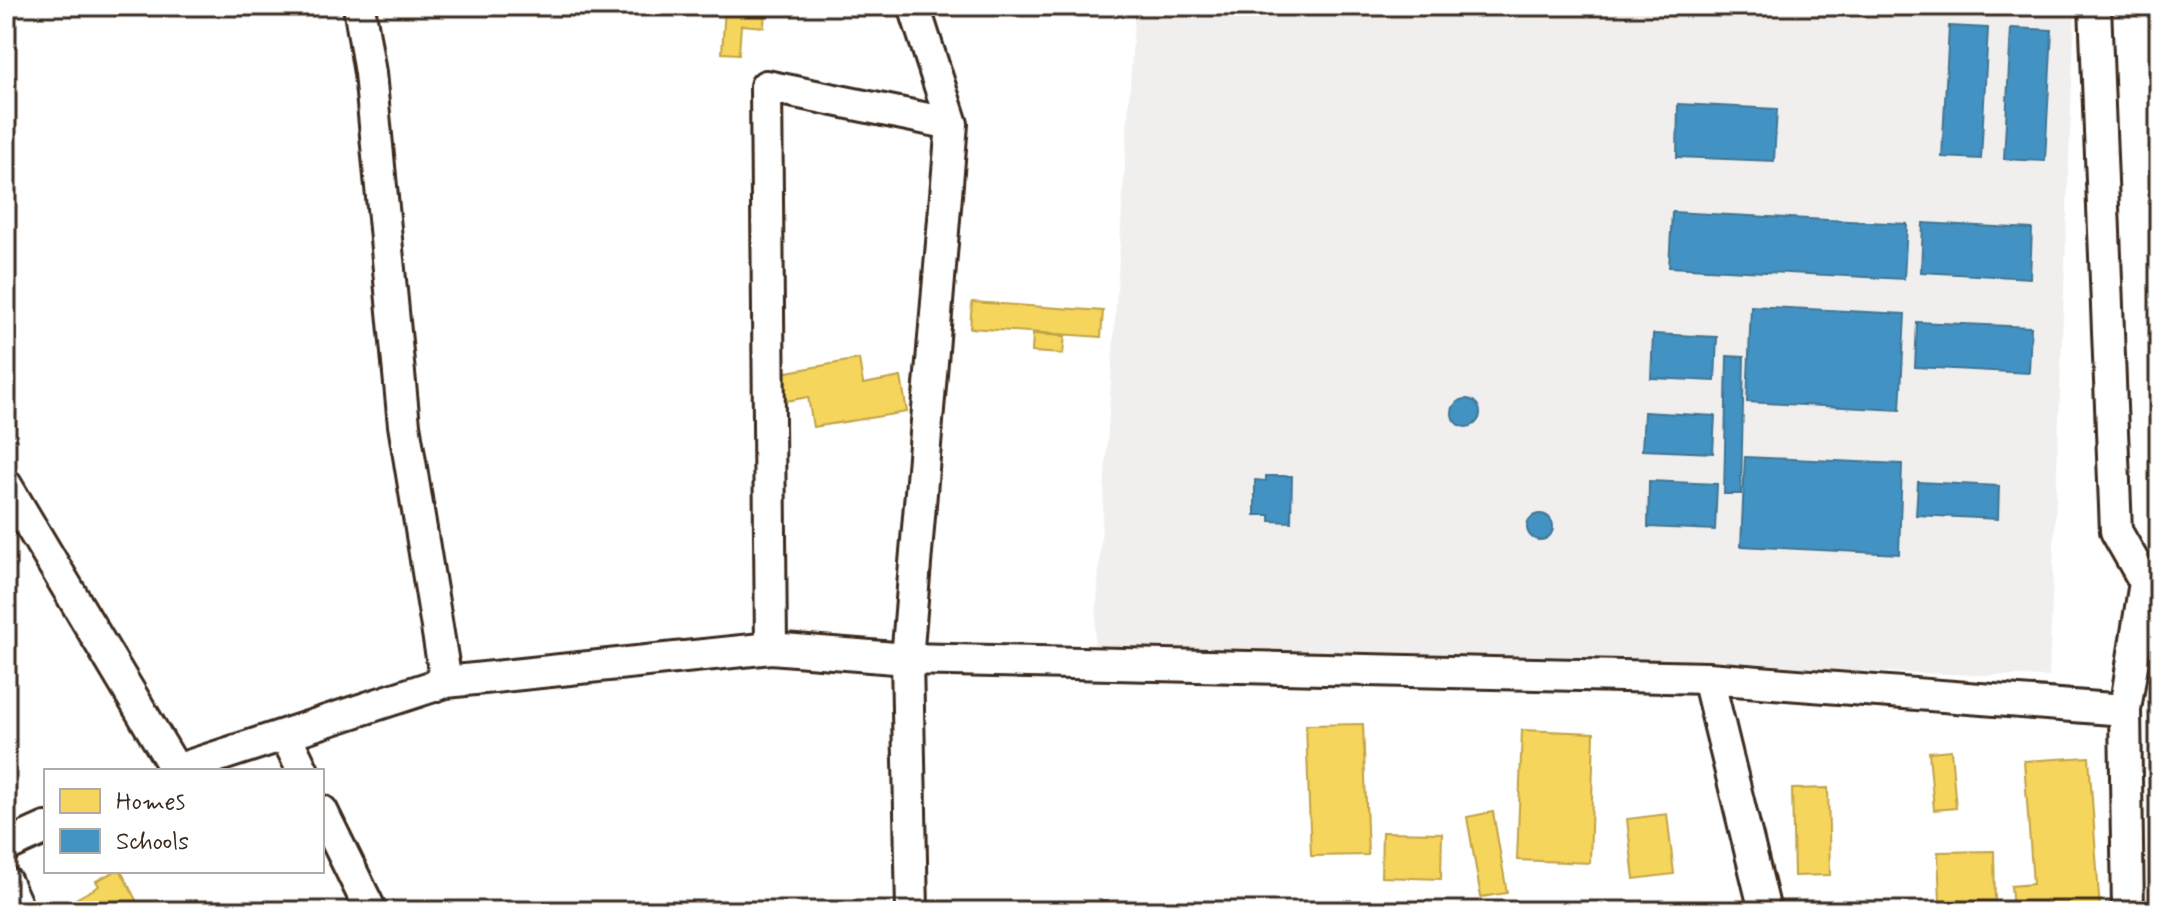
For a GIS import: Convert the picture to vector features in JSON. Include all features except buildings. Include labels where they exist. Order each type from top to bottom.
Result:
[{"type":"street","points":[[359,6],[370,73],[404,425],[446,682]]},
{"type":"street","points":[[912,911],[907,659],[952,124],[914,6]]},
{"type":"street","points":[[2095,6],[2116,531],[2152,577],[2125,710],[2128,911]]},
{"type":"street","points":[[771,648],[766,86],[952,124]]},
{"type":"street","points":[[9,499],[174,769]]},
{"type":"street","points":[[178,769],[446,682],[771,648],[907,659],[1708,678],[2125,710]]},
{"type":"street","points":[[1708,678],[1765,911]]},
{"type":"street","points":[[286,736],[302,769]]},
{"type":"street","points":[[324,815],[371,911]]},
{"type":"street","points":[[6,846],[44,829]]},
{"type":"street","points":[[6,882],[19,911]]},
{"type":"shaded area","points":[[1135,6],[2075,6],[2049,677],[1094,649]]}]
